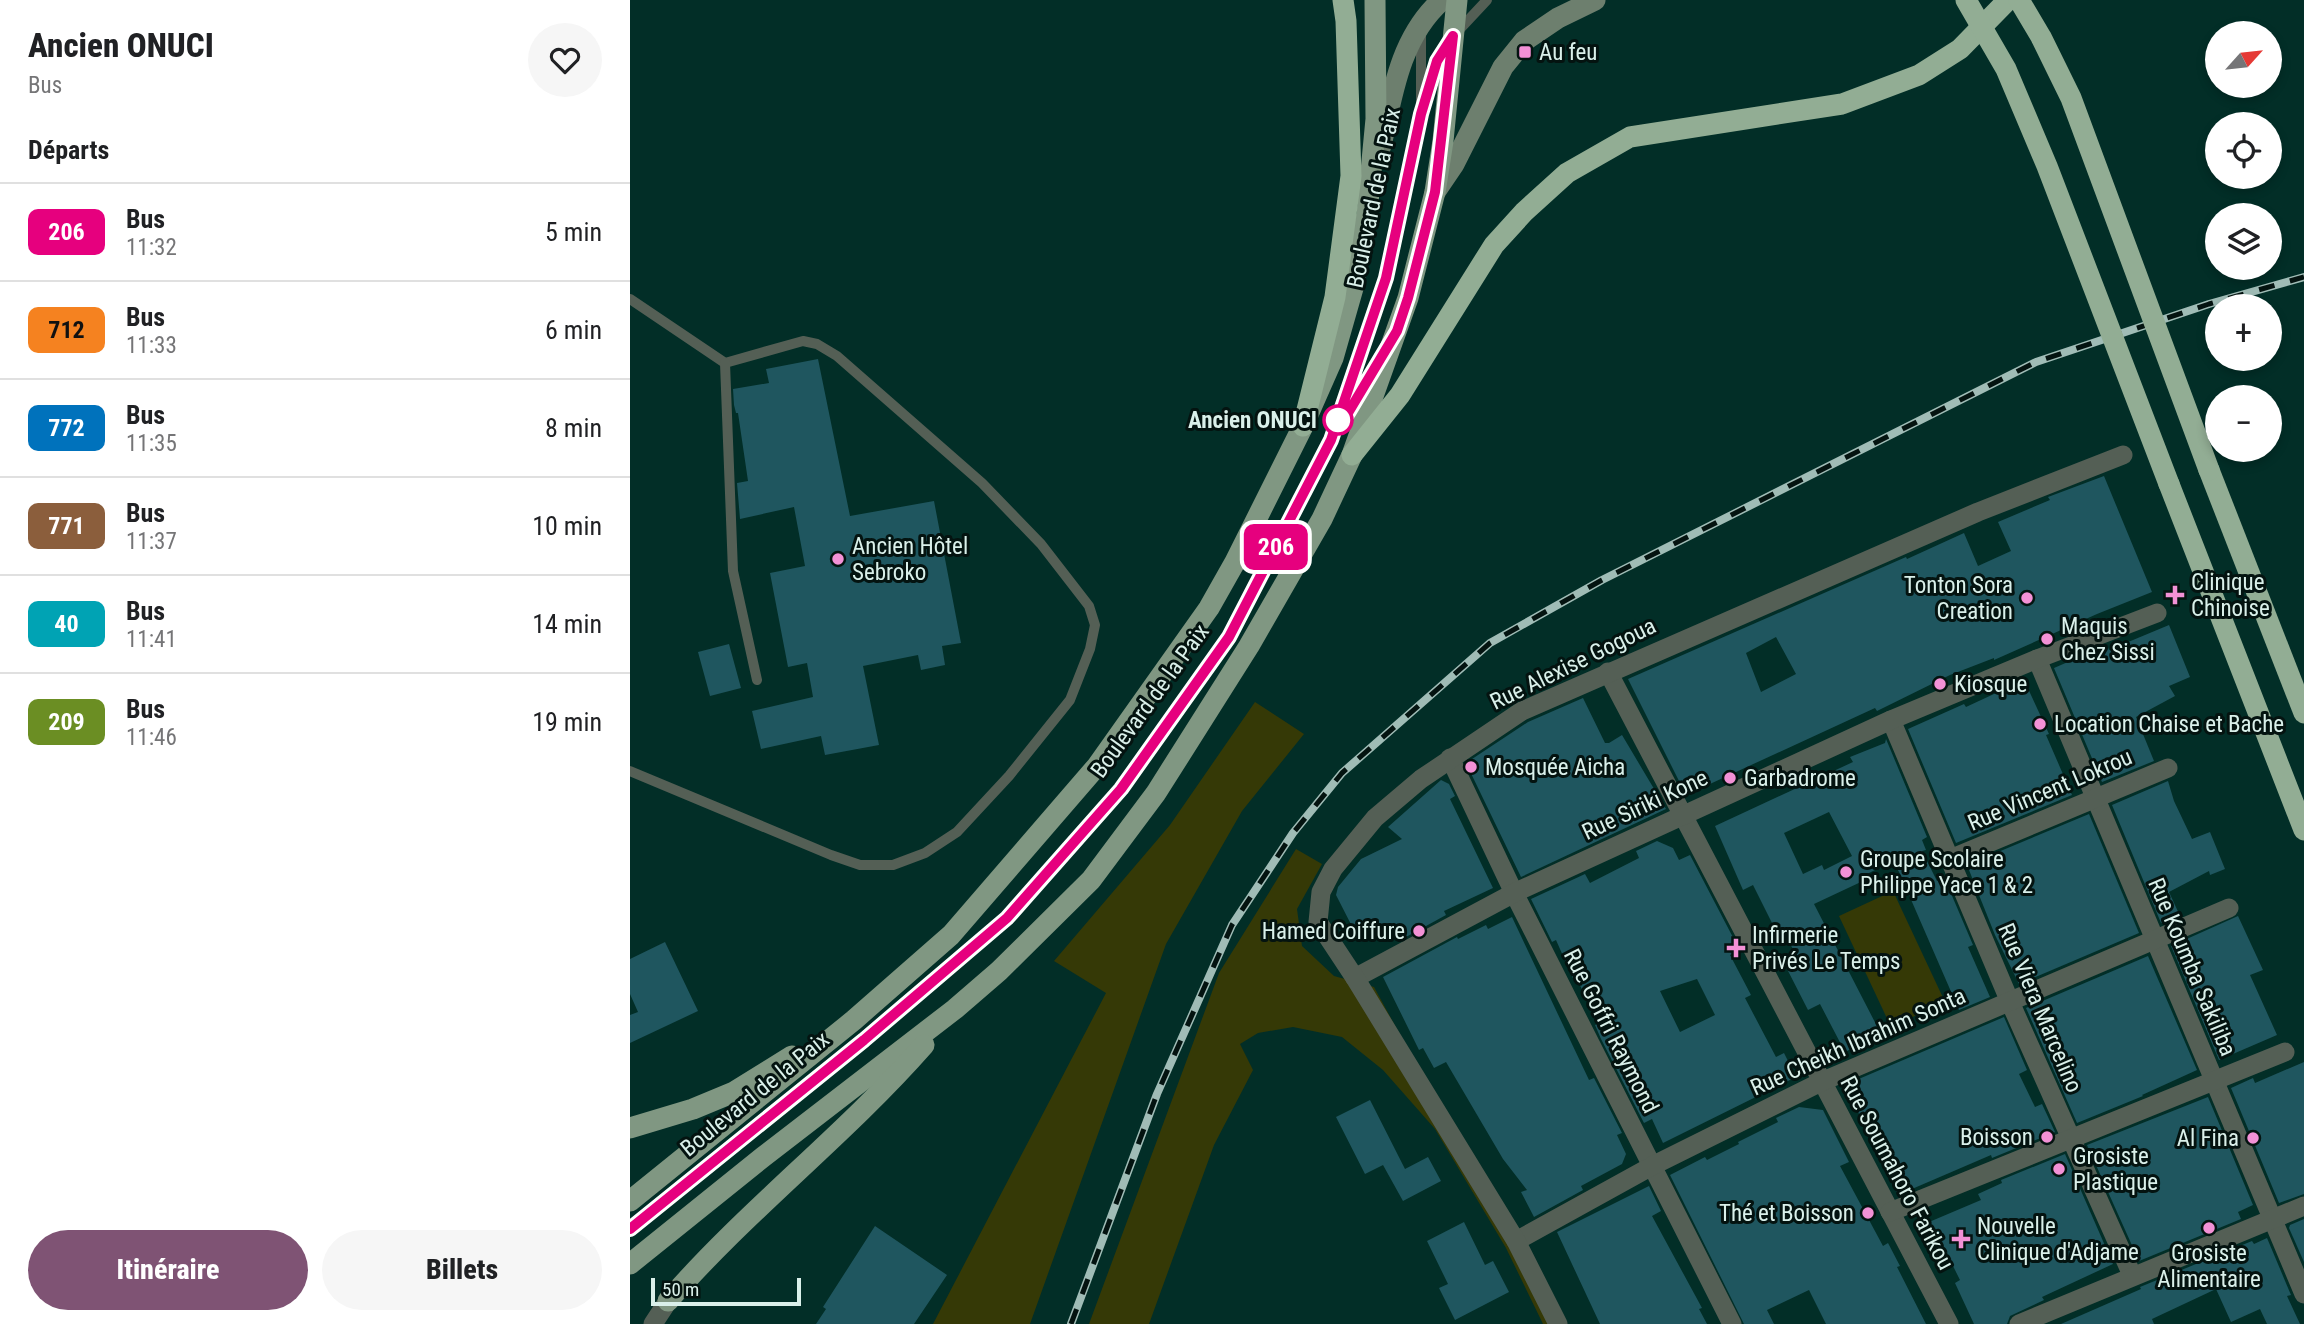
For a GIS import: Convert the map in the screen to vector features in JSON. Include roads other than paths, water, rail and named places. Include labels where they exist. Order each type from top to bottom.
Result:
[{"type":"highway","points":[[1303,426],[1335,297],[1351,176],[1343,0]]},
{"type":"highway","points":[[1966,0],[2006,69],[2047,166],[2304,830]]},
{"type":"highway","points":[[1352,455],[1400,395],[1494,245],[1524,212],[1567,173],[1630,137],[1842,104],[1920,75],[1960,48],[2008,0]]},
{"type":"highway","points":[[2019,0],[2071,98],[2209,470],[2304,713]]},
{"type":"main road","name":"Boulevard de la Paix","points":[[1367,214],[1376,118],[1374,0]]},
{"type":"main road","points":[[1421,24],[1442,0]]},
{"type":"main road","points":[[630,1264],[762,1157],[955,1009],[1007,963],[1091,880],[1156,793],[1249,646],[1322,519],[1352,455],[1397,331],[1435,192],[1457,0]]},
{"type":"main road","points":[[1435,192],[1454,164],[1503,66],[1524,41],[1558,18],[1595,0]]},
{"type":"main road","name":"Boulevard de la Paix","points":[[630,1201],[854,1020],[951,935],[1097,766],[1209,608],[1303,426],[1333,358],[1353,288],[1396,72],[1421,24]]},
{"type":"main road","points":[[668,1301],[698,1266],[894,1079],[955,1009]]},
{"type":"main road","points":[[630,1128],[693,1109],[734,1092],[854,1020]]},
{"type":"street","name":"Rue Alexise Gogoua","points":[[1558,1324],[1516,1241],[1318,922],[1321,892],[1343,855],[1376,818],[1421,779],[1522,711],[1978,512],[2123,455]]},
{"type":"street","name":"Rue Siriki Kone","points":[[1355,978],[1514,893],[1891,720],[2037,659],[2157,613]]},
{"type":"street","name":"Rue Koumba Sakiliba","points":[[2037,659],[2304,1294]]},
{"type":"street","name":"Rue Soumahoro Farikou","points":[[1608,672],[1949,1324]]},
{"type":"street","name":"Rue Viera Marcelino","points":[[1891,720],[2010,1002],[2132,1275]]},
{"type":"street","name":"Rue Goffri Raymond","points":[[1450,758],[1514,893],[1731,1324]]},
{"type":"street","name":"Rue Vincent Lokrou","points":[[1950,859],[2168,768]]},
{"type":"street","name":"Rue Cheikh Ibrahim Sonta","points":[[1516,1241],[1652,1166],[1821,1082],[2229,908]]},
{"type":"street","points":[[1890,1212],[2285,1052]]},
{"type":"street","points":[[2019,1324],[2304,1206]]},
{"type":"street","points":[[653,1324],[668,1301]]},
{"type":"lane","name":"Boulevard de la Paix","points":[[630,1228],[864,1040],[1007,918],[1121,789],[1229,637],[1331,440],[1386,278],[1421,114],[1421,0]]},
{"type":"lane","points":[[1421,114],[1437,61],[1453,36],[1487,0]]},
{"type":"lane","points":[[630,299],[725,363],[803,341],[817,344],[837,356],[982,483],[1041,544],[1089,606],[1095,625],[1090,649],[1070,700],[1001,786],[957,832],[925,853],[893,865],[860,865],[831,855],[630,771]]},
{"type":"lane","points":[[1331,440],[1397,331]]},
{"type":"lane","points":[[725,363],[733,571],[757,680]]},
{"type":"railway","points":[[1071,1324],[1157,1094],[1232,925],[1293,833],[1342,773],[1490,643],[1602,580],[2036,362],[2209,304],[2304,277]]},
{"type":"place","name":"Au feu","points":[[1525,52]]},
{"type":"place","name":"Ancien ONUCI","points":[[1338,420]]},
{"type":"place","name":"Ancien Hôtel Sebroko","points":[[838,559]]},
{"type":"place","name":"Clinique Chinoise","points":[[2175,595]]},
{"type":"place","name":"Tonton Sora Creation","points":[[2027,598]]},
{"type":"place","name":"Maquis Chez Sissi","points":[[2047,639]]},
{"type":"place","name":"Kiosque","points":[[1940,684]]},
{"type":"place","name":"Location Chaise et Bache","points":[[2040,724]]},
{"type":"place","name":"Mosquée Aicha","points":[[1471,767]]},
{"type":"place","name":"Garbadrome","points":[[1730,778]]},
{"type":"place","name":"Groupe Scolaire Philippe Yace 1 & 2","points":[[1846,872]]},
{"type":"place","name":"Hamed Coiffure","points":[[1419,931]]},
{"type":"place","name":"Infirmerie Privés Le Temps","points":[[1736,948]]},
{"type":"place","name":"Boisson","points":[[2047,1137]]},
{"type":"place","name":"Al Fina","points":[[2253,1138]]},
{"type":"place","name":"Grosiste Plastique","points":[[2059,1169]]},
{"type":"place","name":"Thé et Boisson","points":[[1868,1213]]},
{"type":"place","name":"Grosiste Alimentaire","points":[[2209,1228]]},
{"type":"place","name":"Nouvelle Clinique d'Adjame","points":[[1961,1239]]}]
